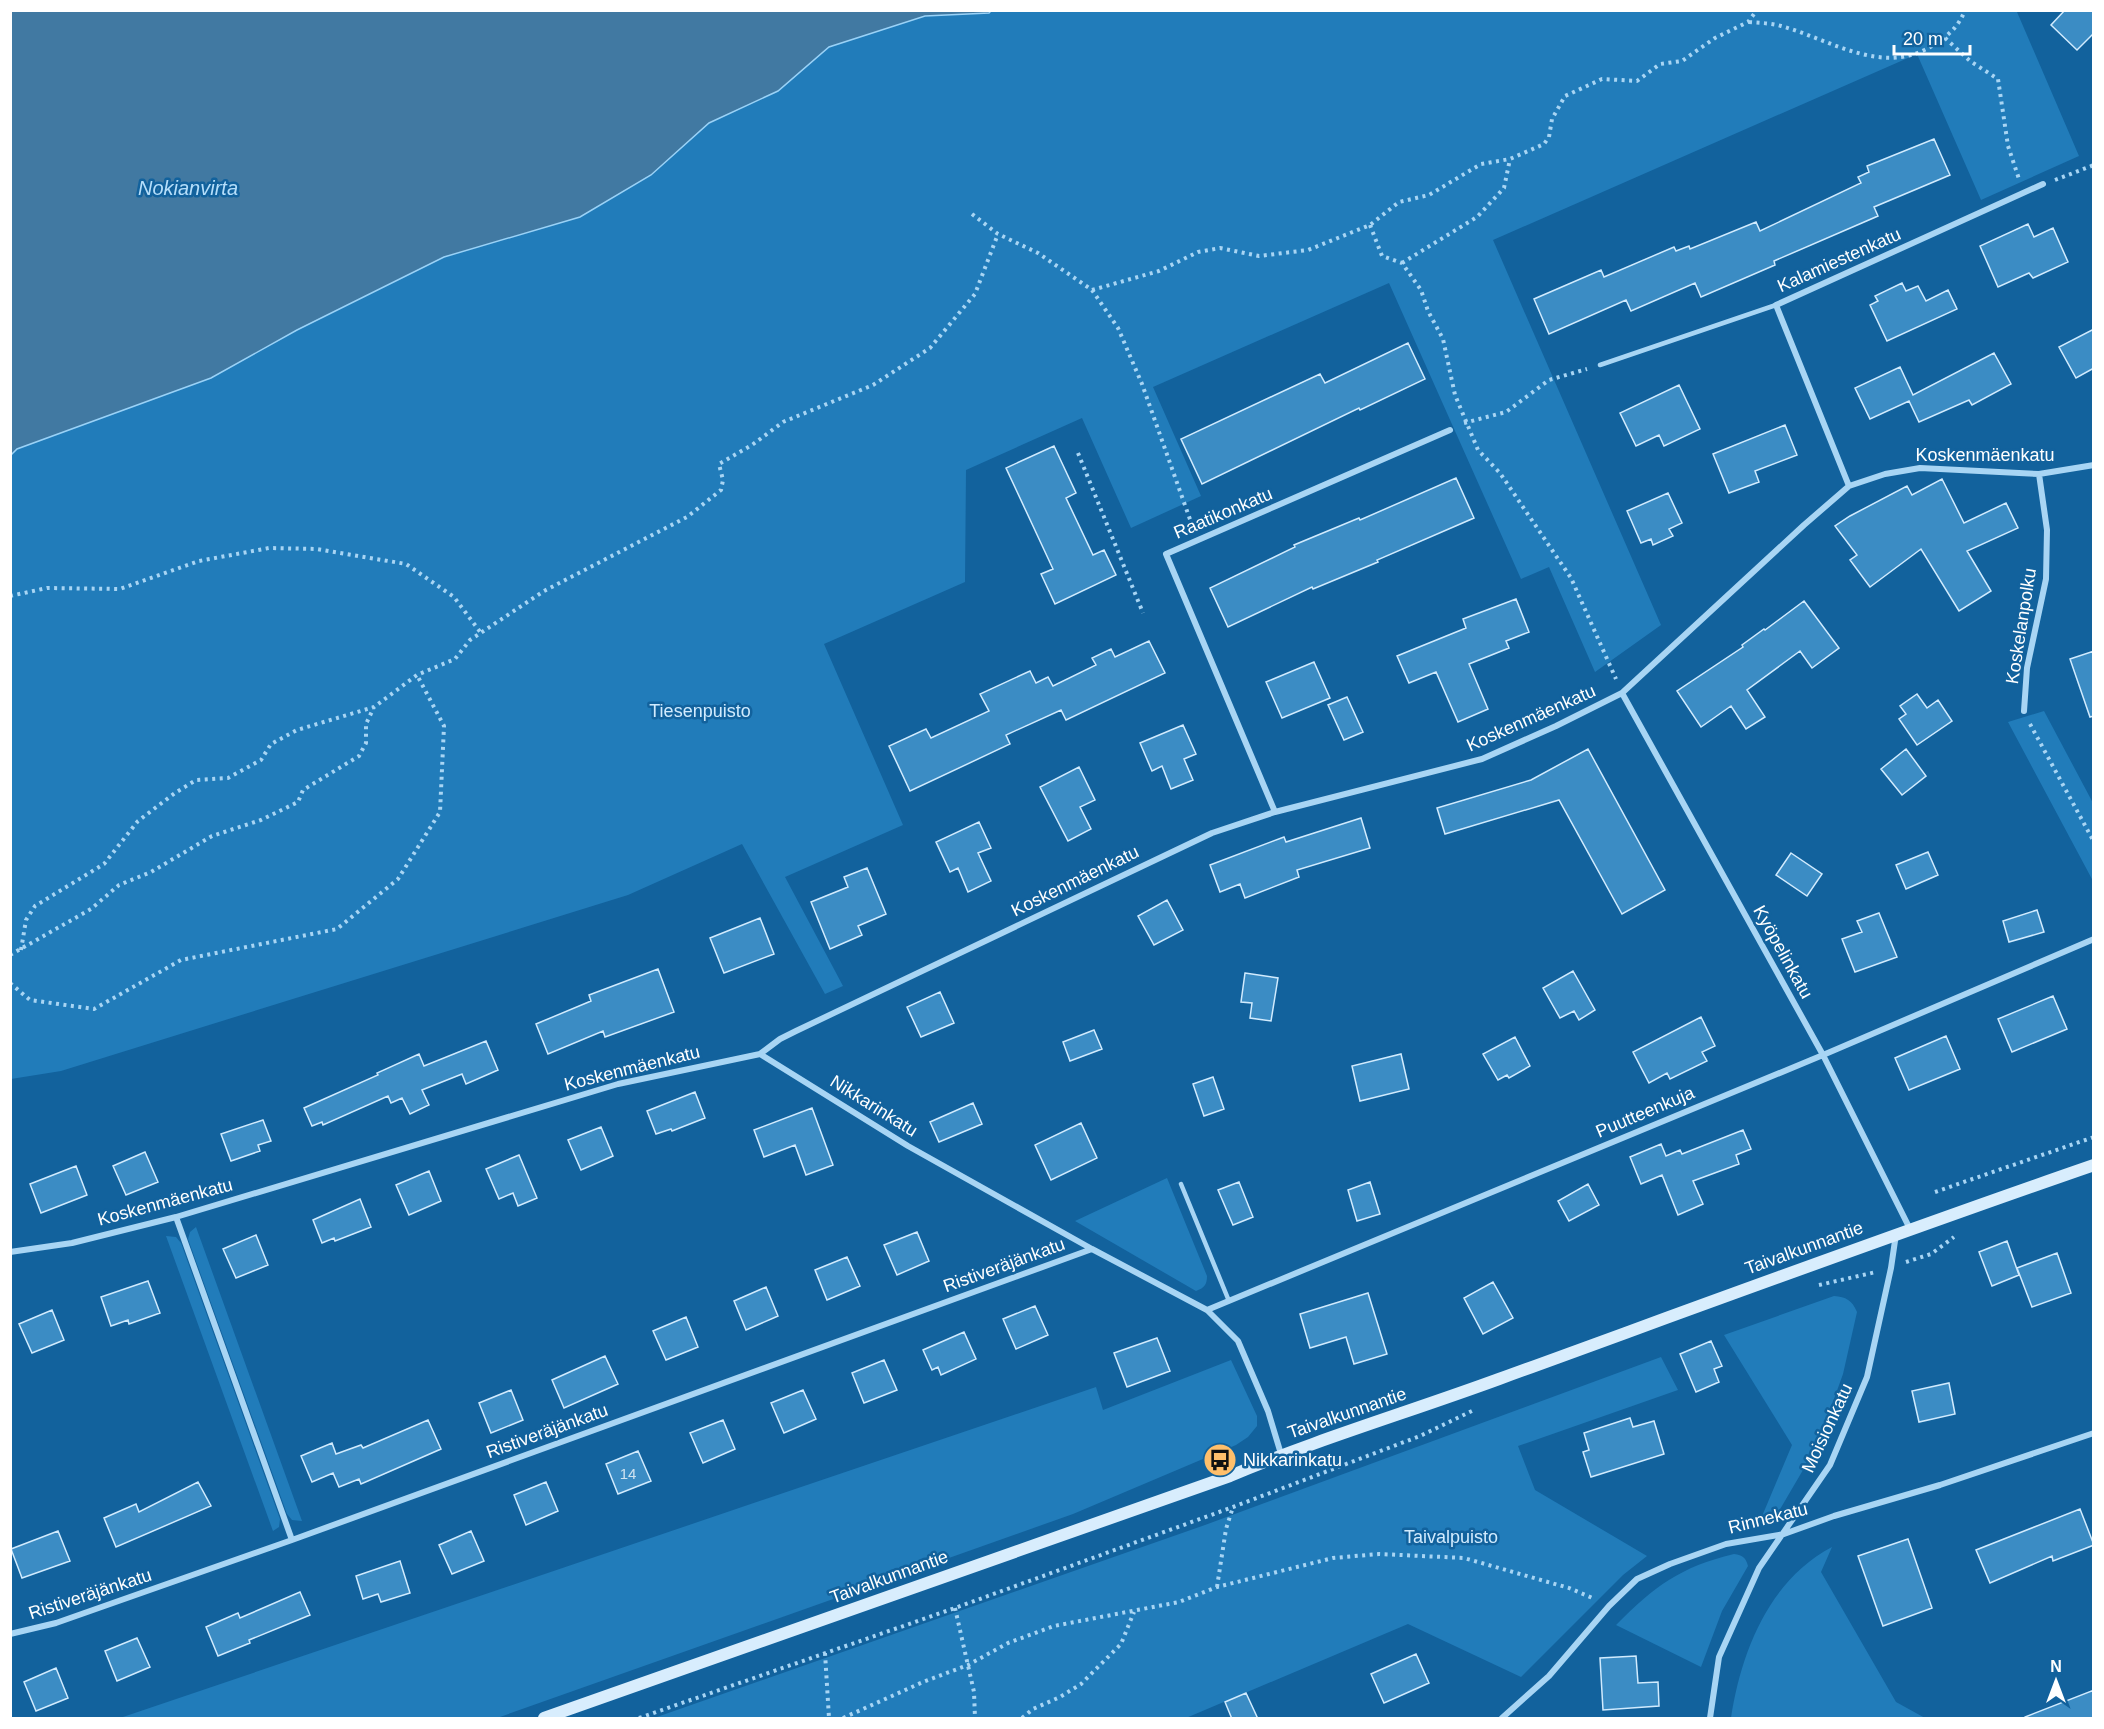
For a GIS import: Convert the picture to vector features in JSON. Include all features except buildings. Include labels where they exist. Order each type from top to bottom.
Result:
[{"type":"main road","name":"Taivalkunnantie","points":[[544,1719],[1230,1476],[1281,1455],[1429,1405],[1896,1234],[2094,1165]]},
{"type":"street","name":"Kalamiestenkatu","points":[[1849,486],[1776,305],[2043,184]]},
{"type":"street","name":"Raatikonkatu","points":[[1275,812],[1166,554],[1450,430]]},
{"type":"street","name":"Koskenmäenkatu","points":[[10,1252],[72,1243],[176,1217],[618,1084],[760,1054],[780,1039],[796,1031],[1212,833],[1275,812],[1482,759],[1622,693],[1849,486],[1885,474],[1920,468],[2039,474],[2094,465]]},
{"type":"street","name":"Koskelanpolku","points":[[2024,711],[2027,668],[2046,579],[2047,530],[2039,474]]},
{"type":"street","name":"Kyöpelinkatu","points":[[1622,693],[1823,1054],[1910,1229]]},
{"type":"street","name":"Puutteenkuja","points":[[1207,1310],[2094,939]]},
{"type":"street","name":"Nikkarinkatu","points":[[760,1054],[908,1146],[1207,1310],[1238,1341],[1268,1411],[1281,1455]]},
{"type":"street","points":[[176,1217],[292,1540]]},
{"type":"street","name":"Moisionkatu","points":[[1710,1719],[1719,1658],[1759,1568],[1830,1465],[1867,1377],[1891,1268],[1896,1234]]},
{"type":"street","name":"Ristiveräjänkatu","points":[[10,1634],[56,1623],[292,1540],[1092,1248]]},
{"type":"street","name":"Rinnekatu","points":[[1502,1719],[1548,1676],[1609,1606],[1637,1579],[1670,1564],[1726,1544],[1784,1534],[2094,1433]]},
{"type":"lane","points":[[1600,365],[1776,305]]},
{"type":"lane","points":[[1181,1184],[1229,1301]]},
{"type":"path","points":[[1092,290],[1159,271],[1198,252],[1220,248],[1259,256],[1308,250],[1370,225],[1399,202],[1429,195],[1481,164],[1510,159],[1544,144],[1552,119],[1565,96],[1602,79],[1637,81],[1660,64],[1682,61],[1714,38],[1748,22],[1757,10]]},
{"type":"path","points":[[1748,22],[1780,26],[1870,58],[1899,59],[1926,50],[1945,38],[1959,24],[1965,10]]},
{"type":"path","points":[[1945,38],[1970,61],[1998,79],[2008,146],[2024,193]]},
{"type":"path","points":[[1402,263],[1477,217],[1504,188],[1510,159]]},
{"type":"path","points":[[2043,184],[2094,165]]},
{"type":"path","points":[[972,214],[998,234],[1038,254],[1092,290],[1118,328],[1142,384],[1198,540]]},
{"type":"path","points":[[1370,225],[1382,256],[1402,263],[1420,290],[1428,312],[1443,339],[1455,395],[1478,450],[1500,473],[1571,578],[1622,693]]},
{"type":"path","points":[[21,950],[26,920],[35,906],[104,864],[138,822],[175,793],[196,780],[228,778],[261,760],[271,744],[297,730],[374,707],[417,675],[455,658],[470,640],[544,591],[687,518],[721,490],[723,480],[719,464],[752,445],[783,422],[873,386],[930,348],[975,294],[998,234]]},
{"type":"path","points":[[1450,430],[1466,422],[1506,412],[1548,380],[1600,365]]},
{"type":"path","points":[[1078,453],[1143,613]]},
{"type":"path","points":[[10,596],[47,588],[120,589],[199,561],[269,548],[317,549],[406,564],[454,597],[482,633]]},
{"type":"path","points":[[10,983],[30,999],[94,1009],[181,960],[338,929],[398,879],[440,812],[444,726],[417,675]]},
{"type":"path","points":[[10,955],[91,909],[119,885],[151,872],[212,836],[261,820],[298,802],[303,790],[359,756],[366,743],[366,724],[374,707]]},
{"type":"path","points":[[2024,711],[2094,842]]},
{"type":"path","points":[[1935,1192],[2094,1137]]},
{"type":"path","points":[[1814,1286],[1891,1268],[1931,1254],[1952,1237],[1963,1233]]},
{"type":"path","points":[[639,1719],[1233,1507],[1420,1436],[1477,1408]]},
{"type":"path","points":[[1217,1587],[1226,1529],[1233,1507]]},
{"type":"path","points":[[843,1719],[922,1682],[968,1665],[1008,1643],[1054,1626],[1179,1602],[1217,1587],[1333,1558],[1379,1554],[1419,1554],[1464,1558],[1569,1588],[1609,1606]]},
{"type":"path","points":[[955,1608],[974,1692],[975,1719]]},
{"type":"path","points":[[1022,1719],[1033,1709],[1060,1697],[1081,1684],[1121,1644],[1134,1612]]},
{"type":"path","points":[[825,1653],[829,1719]]},
{"type":"green space","name":"Tiesenpuisto","points":[[991,10],[2018,11],[2079,156],[1981,200],[1917,54],[1493,240],[1661,625],[1595,672],[1549,567],[1521,579],[1389,283],[1153,387],[1201,496],[1131,528],[1082,418],[966,470],[965,582],[824,644],[903,825],[785,877],[843,986],[825,994],[742,844],[628,895],[61,1071],[11,1079],[10,455],[17,449],[211,378],[297,330],[444,257],[580,217],[651,175],[709,123],[778,91],[828,47],[925,16],[988,13]]},
{"type":"green space","points":[[2044,711],[2093,803],[2093,881],[2008,722]]},
{"type":"green space","points":[[1167,1178],[1207,1276],[1204,1286],[1196,1291],[1075,1221]]},
{"type":"green space","points":[[196,1227],[302,1521],[292,1520],[287,1514],[188,1239],[190,1232]]},
{"type":"green space","points":[[166,1236],[176,1237],[181,1243],[280,1519],[279,1527],[273,1531]]},
{"type":"green space","points":[[1834,1296],[1848,1300],[1857,1312],[1843,1374],[1825,1424],[1803,1470],[1779,1511],[1770,1518],[1760,1521],[1792,1445],[1724,1335]]},
{"type":"green space","name":"Taivalpuisto","points":[[1661,1357],[1678,1390],[1518,1446],[1535,1490],[1647,1556],[1623,1575],[1521,1677],[1408,1624],[1186,1718],[654,1718],[1205,1525]]},
{"type":"green space","points":[[1231,1360],[1257,1416],[1257,1426],[1248,1437],[1236,1445],[1073,1514],[497,1718],[120,1718],[1096,1387],[1103,1410]]},
{"type":"green space","points":[[1832,1547],[1821,1572],[1896,1702],[1925,1718],[1731,1718],[1742,1668],[1762,1620],[1775,1598],[1791,1578],[1810,1561]]},
{"type":"green space","points":[[1734,1554],[1744,1557],[1748,1566],[1722,1611],[1701,1667],[1616,1625],[1643,1599],[1669,1580],[1698,1565]]},
{"type":"water","name":"Nokianvirta","points":[[11,10],[991,11],[989,13],[925,16],[829,47],[778,91],[709,123],[651,175],[580,217],[444,257],[297,330],[211,378],[17,449],[11,455]]},
{"type":"place","name":"Nikkarinkatu","points":[[1220,1460]]}]
